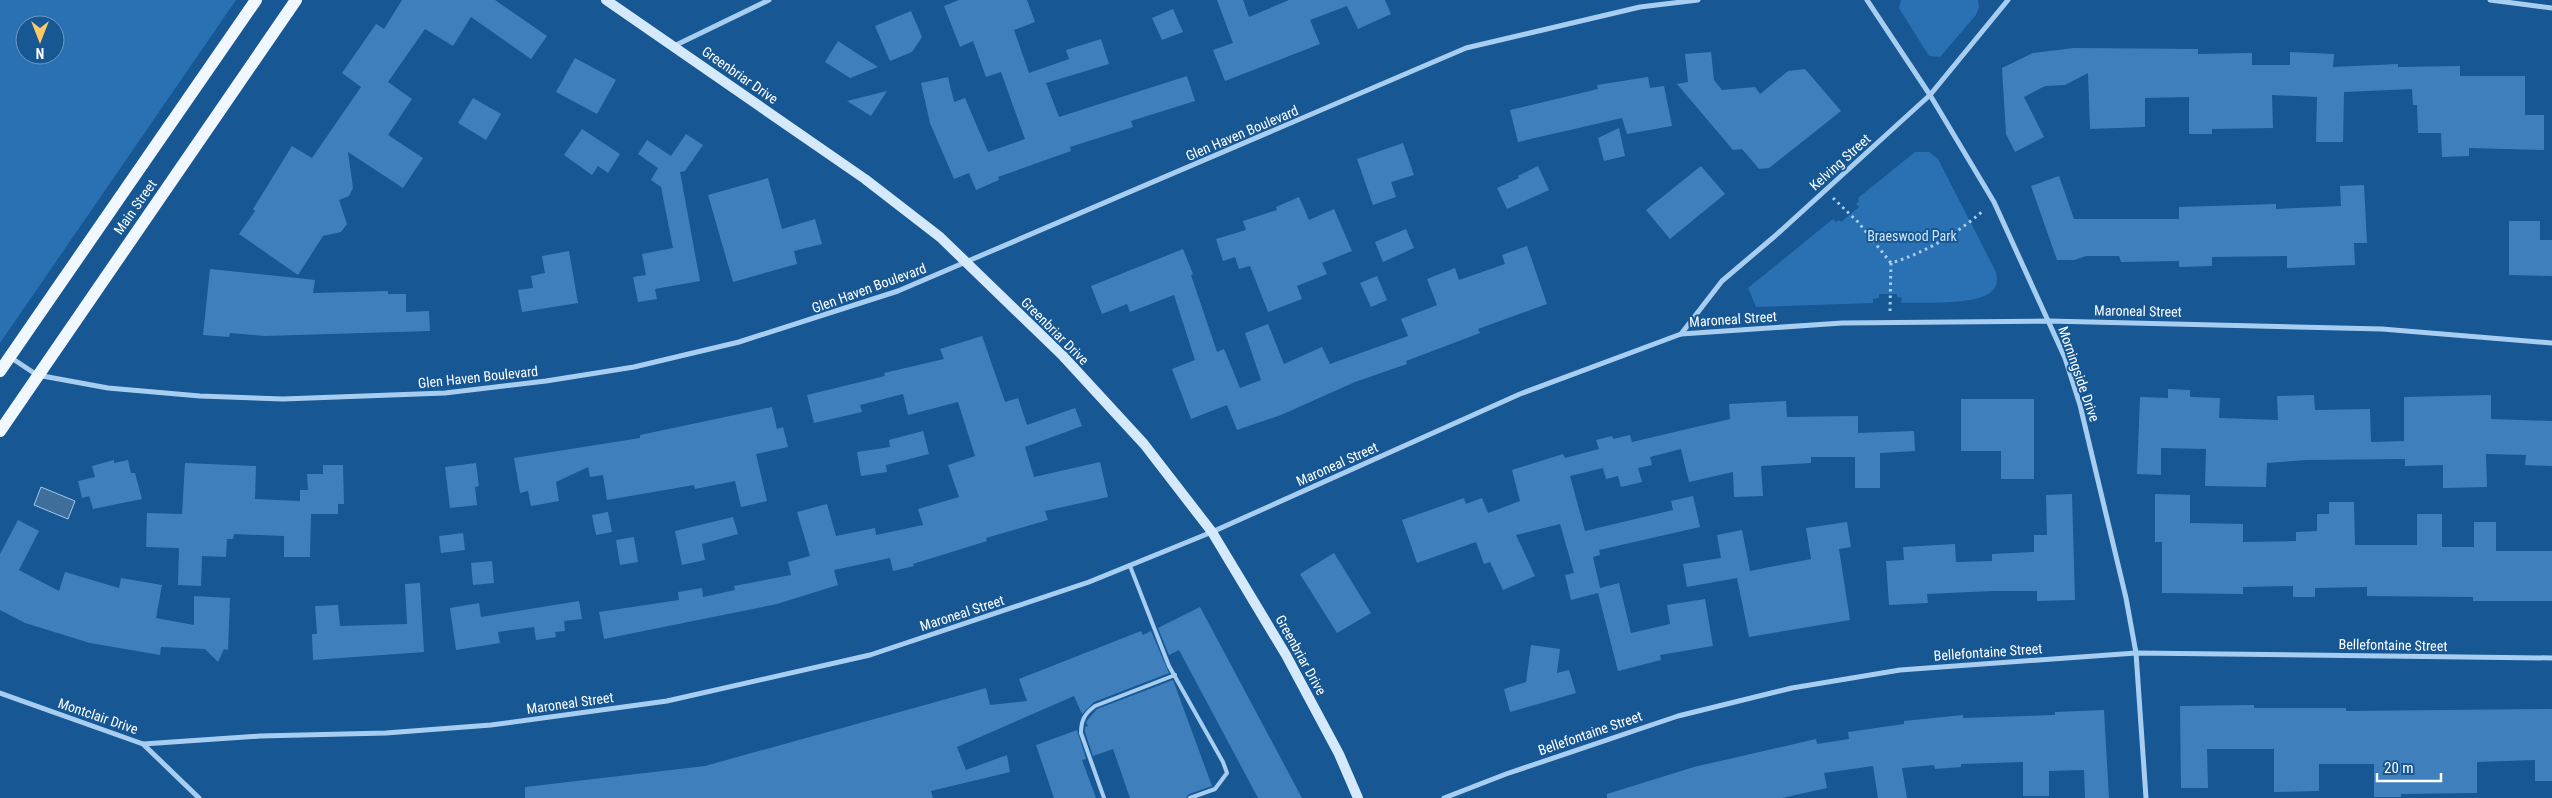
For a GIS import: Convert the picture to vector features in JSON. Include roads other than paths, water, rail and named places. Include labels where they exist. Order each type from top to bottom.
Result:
[{"type":"main road","name":"Main Street","points":[[0,371],[256,0]]},
{"type":"main road","name":"Main Street","points":[[0,431],[296,0]]},
{"type":"main road","name":"Greenbriar Drive","points":[[606,0],[865,179],[940,237],[1063,356],[1144,444],[1212,532],[1286,655],[1339,754],[1358,798]]},
{"type":"street","points":[[674,46],[770,0]]},
{"type":"street","name":"Glen Haven Boulevard","points":[[10,357],[37,375],[108,388],[200,396],[283,399],[445,393],[546,381],[634,367],[739,342],[898,292],[1466,48],[1640,7],[1698,0]]},
{"type":"street","name":"Morningside Drive","points":[[1867,0],[1930,95],[1994,202],[2065,358],[2080,405],[2122,581],[2136,653],[2146,798]]},
{"type":"street","name":"Kelving Street","points":[[1681,334],[1722,281],[1930,95],[2008,0]]},
{"type":"street","points":[[2490,0],[2552,8]]},
{"type":"street","name":"Maroneal Street","points":[[143,744],[260,736],[386,733],[491,725],[667,701],[870,655],[992,616],[1130,566],[1212,532],[1520,394],[1681,334],[1890,322],[2049,321],[2382,329],[2552,343]]},
{"type":"street","name":"Bellefontaine Street","points":[[1444,798],[1506,774],[1678,716],[1792,688],[1900,670],[2136,653],[2552,658]]},
{"type":"street","name":"Montclair Drive","points":[[0,693],[143,744],[199,798]]},
{"type":"lane","points":[[1130,566],[1175,675],[1223,762],[1227,773],[1216,789],[1190,798]]},
{"type":"lane","points":[[1104,798],[1081,734],[1081,723],[1087,712],[1095,706],[1175,675]]},
{"type":"park label","name":"Braeswood Park","points":[[1912,236]]}]
